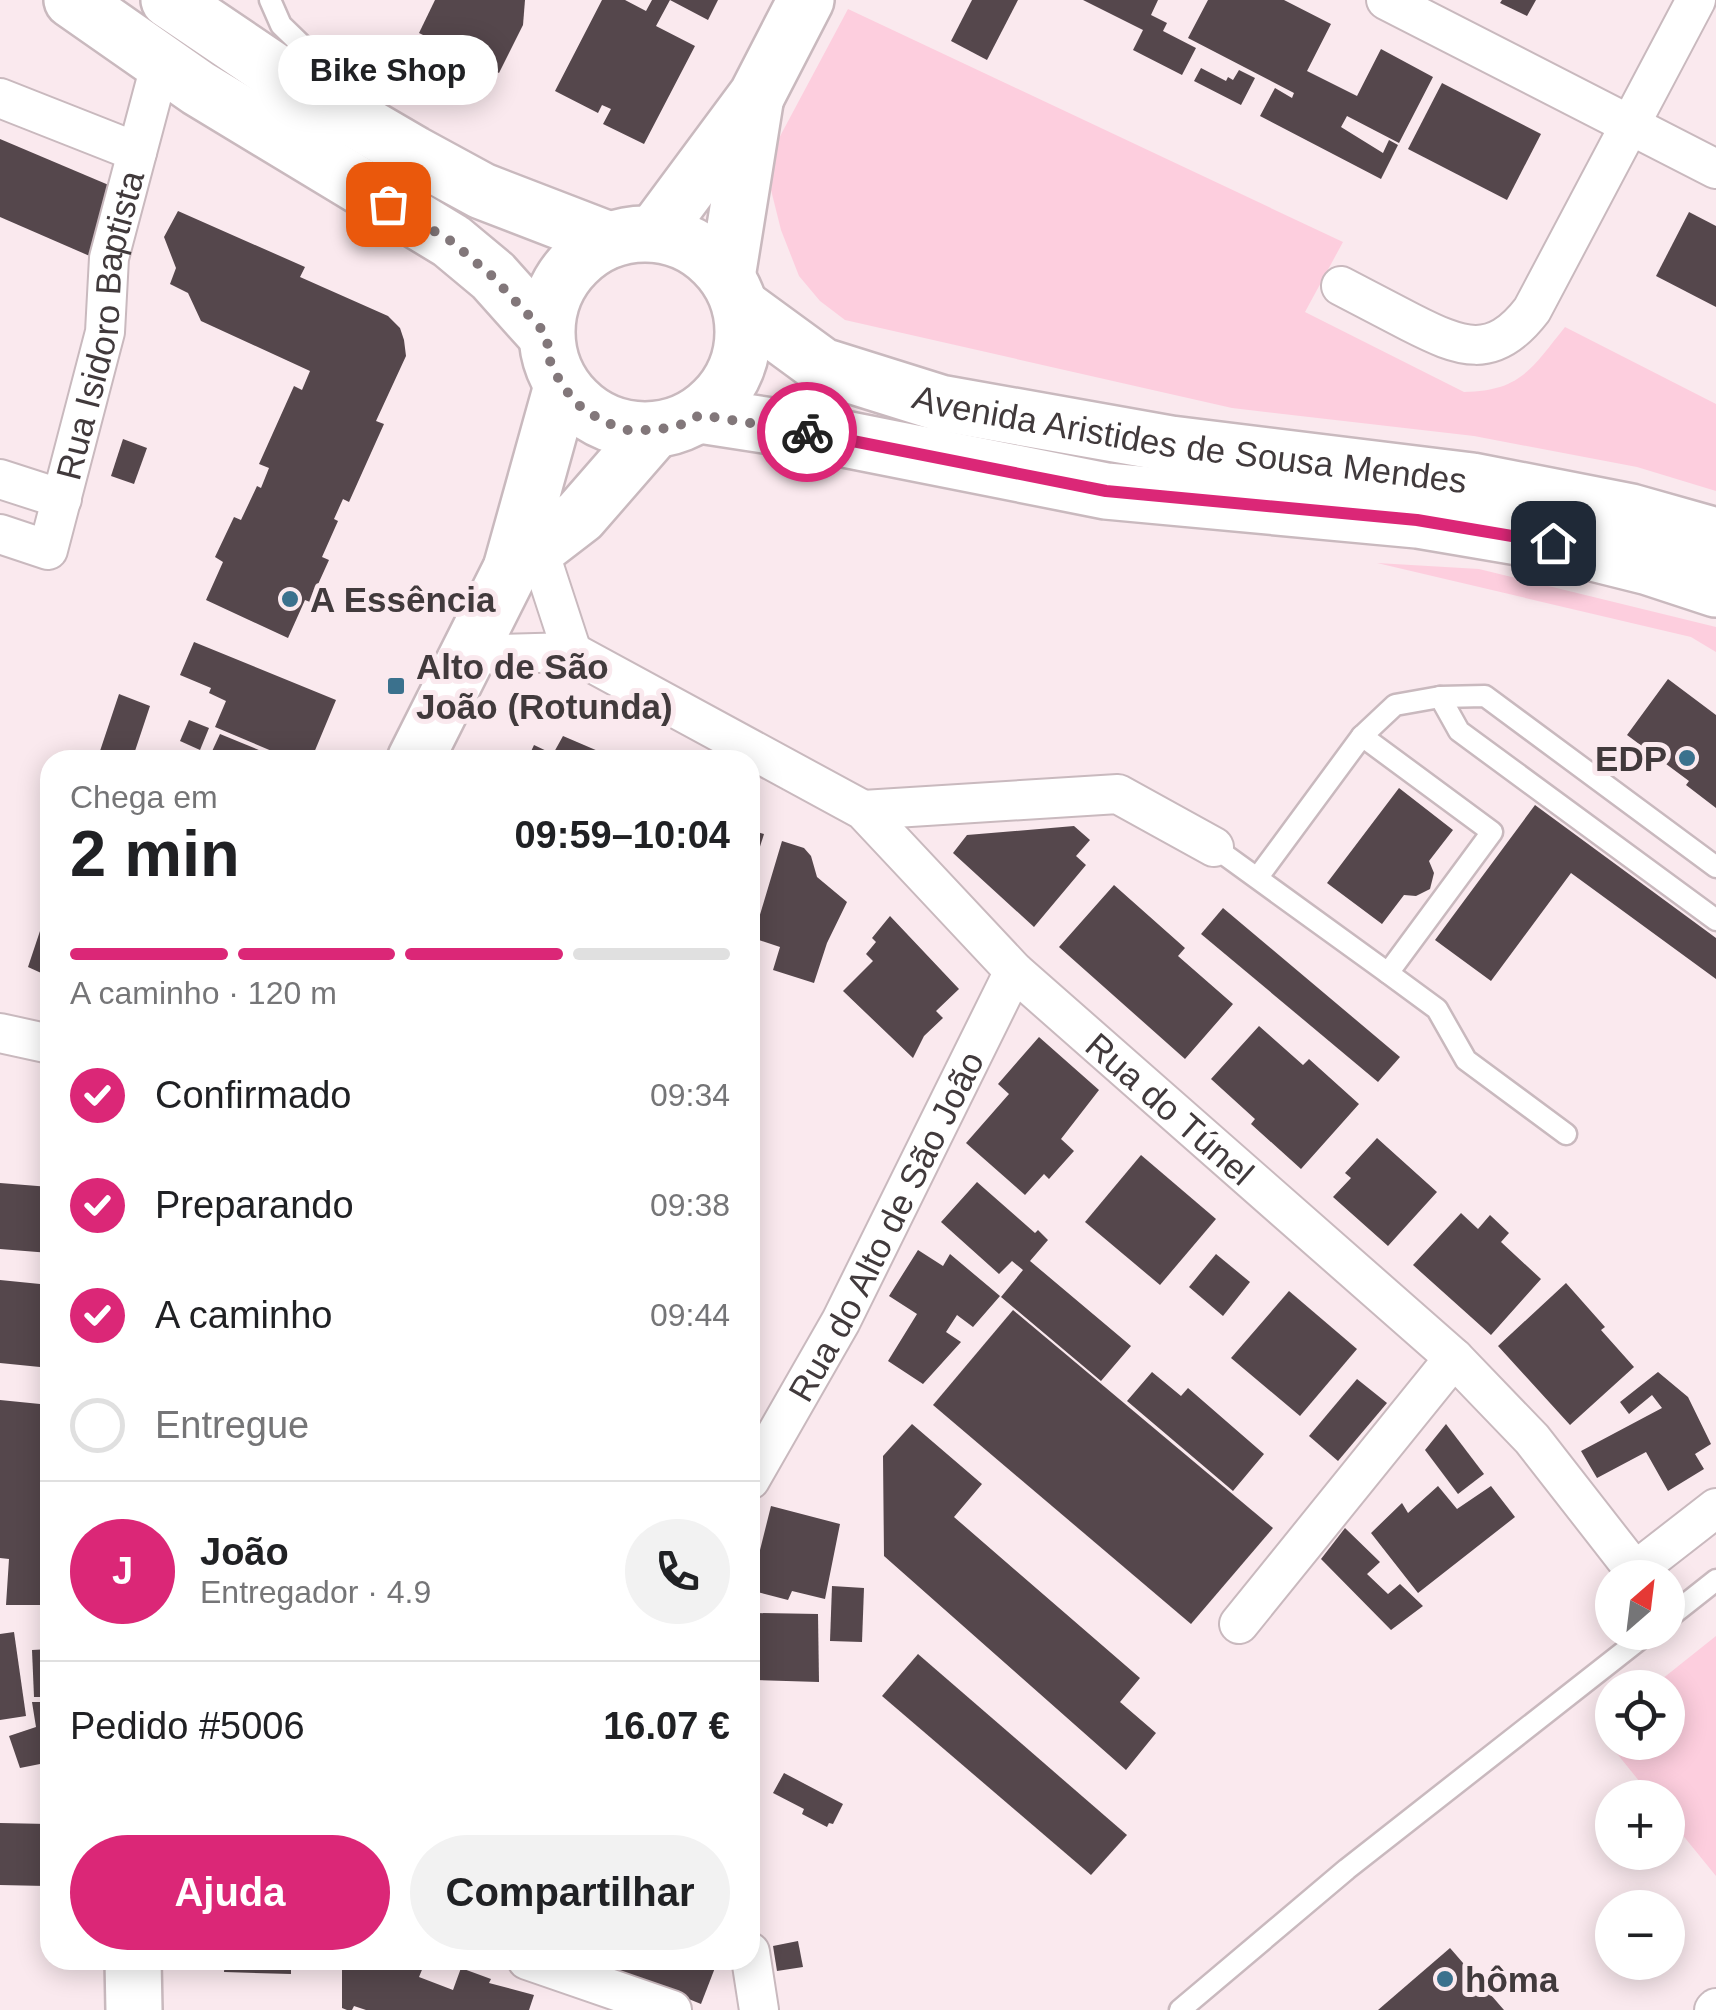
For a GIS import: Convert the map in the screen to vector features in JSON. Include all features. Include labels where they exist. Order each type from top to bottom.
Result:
[{"type":"main road","points":[[72,0],[294,148],[451,241],[492,276],[546,334]]},
{"type":"main road","points":[[169,0],[289,81],[482,190],[631,237],[682,241],[707,256],[734,291]]},
{"type":"main road","points":[[677,423],[627,430],[602,421],[580,406],[562,386],[550,361],[546,334],[550,304],[563,277],[583,255],[631,237],[757,95],[806,0]]},
{"type":"main road","points":[[525,558],[580,516],[677,423],[723,394],[738,367],[744,337],[734,291],[757,95]]},
{"type":"main road","name":"Avenida Aristides de Sousa Mendes","points":[[734,291],[822,366],[940,403],[1171,444],[1472,481],[1630,512],[1716,536]]},
{"type":"main road","points":[[420,750],[468,656],[525,558],[562,386]]},
{"type":"main road","name":"Avenida Aristides de Sousa Mendes","points":[[677,423],[804,432],[1106,491],[1417,520],[1553,543],[1716,589]]},
{"type":"main road","points":[[134,1970],[134,2010]]},
{"type":"street","points":[[1386,0],[1716,169]]},
{"type":"street","points":[[1341,286],[1451,343],[1473,346],[1495,342],[1515,332],[1532,310],[1696,0]]},
{"type":"street","name":"Rua Isidoro Baptista","points":[[0,534],[48,550],[105,332],[108,258],[160,62]]},
{"type":"street","points":[[0,98],[136,152]]},
{"type":"street","name":"Rua Isidoro Baptista","points":[[0,479],[62,499]]},
{"type":"street","points":[[468,656],[572,652],[525,558]]},
{"type":"street","name":"Rua do Túnel","points":[[572,652],[752,750]]},
{"type":"street","name":"Rua do Túnel","points":[[760,754],[863,810],[1014,970],[1454,1358],[1532,1439],[1635,1571],[1716,1508]]},
{"type":"street","points":[[863,810],[1118,794],[1214,847]]},
{"type":"street","name":"Rua do Alto de São João","points":[[760,1463],[841,1321],[1014,970]]},
{"type":"street","points":[[0,1032],[40,1042]]},
{"type":"street","points":[[1239,1624],[1454,1358]]},
{"type":"street","points":[[556,1970],[672,2010]]},
{"type":"street","points":[[753,1970],[759,2010]]},
{"type":"lane","points":[[270,0],[281,24],[414,154]]},
{"type":"lane","points":[[1440,696],[1459,731],[1716,920]]},
{"type":"lane","points":[[1258,877],[1362,736],[1395,704],[1440,696],[1485,696],[1716,867]]},
{"type":"lane","points":[[1362,736],[1492,832],[1388,972]]},
{"type":"lane","points":[[1214,847],[1437,1009],[1466,1060],[1566,1134]]},
{"type":"lane","points":[[1685,1605],[1716,1580]]},
{"type":"lane","points":[[1180,2010],[1347,1870],[1626,1650]]},
{"type":"shaded area","points":[[848,9],[1343,242],[1305,312],[1464,392],[1512,382],[1534,365],[1565,327],[1716,404],[1716,491],[1637,467],[1474,436],[1232,408],[845,320],[820,301],[799,276],[771,190],[778,140]]},
{"type":"shaded area","points":[[1377,563],[1479,569],[1716,627],[1716,652],[1691,637]]},
{"type":"shaded area","points":[[1716,1636],[1716,1876],[1685,1838],[1685,1780],[1638,1780],[1622,1760],[1685,1760],[1685,1670],[1673,1670]]},
{"type":"building","points":[[435,0],[525,0],[523,25],[499,73],[419,33]]},
{"type":"building","points":[[602,0],[625,0],[646,11],[652,0],[670,0],[656,26],[695,46],[644,144],[603,124],[611,109],[602,105],[598,113],[555,91]]},
{"type":"building","points":[[670,0],[718,0],[708,20]]},
{"type":"building","points":[[972,0],[1018,0],[987,60],[951,41]]},
{"type":"building","points":[[1083,0],[1158,0],[1151,15],[1167,23],[1163,31],[1196,48],[1182,75],[1133,50],[1143,30]]},
{"type":"building","points":[[1208,0],[1284,0],[1331,24],[1307,71],[1357,96],[1381,49],[1433,77],[1399,143],[1347,116],[1341,127],[1383,153],[1389,140],[1398,145],[1381,179],[1260,116],[1275,88],[1292,98],[1294,93],[1188,38]]},
{"type":"building","points":[[1536,0],[1527,16],[1500,3]]},
{"type":"building","points":[[1201,68],[1226,81],[1228,77],[1233,80],[1239,70],[1255,78],[1241,105],[1194,81]]},
{"type":"building","points":[[1442,83],[1541,134],[1507,200],[1408,149]]},
{"type":"building","points":[[0,139],[111,186],[92,257],[0,217]]},
{"type":"building","points":[[178,211],[305,267],[300,277],[388,316],[400,328],[404,340],[406,356],[376,421],[384,424],[349,502],[343,499],[334,519],[338,521],[322,557],[329,560],[288,638],[206,600],[223,562],[215,557],[234,517],[241,520],[257,486],[261,488],[269,468],[259,464],[294,386],[302,390],[310,371],[201,321],[188,293],[170,284],[176,268],[164,237]]},
{"type":"building","points":[[1689,212],[1716,226],[1716,307],[1656,276]]},
{"type":"building","points":[[123,439],[147,448],[134,484],[111,476]]},
{"type":"building","points":[[194,642],[336,700],[315,750],[269,750],[215,727],[226,701],[209,693],[211,688],[180,675]]},
{"type":"building","name":"EDP","points":[[1668,679],[1716,715],[1716,808],[1686,785],[1689,781],[1627,735]]},
{"type":"building","points":[[119,694],[150,706],[135,750],[100,750]]},
{"type":"building","points":[[189,720],[209,728],[200,750],[180,741]]},
{"type":"building","points":[[220,734],[259,750],[213,750]]},
{"type":"building","points":[[563,736],[596,750],[555,750]]},
{"type":"building","points":[[1399,788],[1453,830],[1429,861],[1434,873],[1430,889],[1416,896],[1404,895],[1382,924],[1327,883]]},
{"type":"building","points":[[1535,805],[1716,938],[1716,979],[1571,873],[1491,981],[1435,940]]},
{"type":"building","points":[[1074,826],[1090,840],[1076,856],[1086,865],[1034,927],[953,853],[967,835]]},
{"type":"building","points":[[782,841],[804,848],[811,856],[817,877],[847,902],[827,943],[814,983],[773,970],[780,947],[760,940],[760,915]]},
{"type":"building","points":[[1114,885],[1185,948],[1178,956],[1233,1004],[1185,1059],[1059,947]]},
{"type":"building","points":[[1223,908],[1400,1057],[1378,1082],[1201,934]]},
{"type":"building","points":[[890,916],[959,989],[936,1011],[943,1018],[924,1036],[913,1058],[843,991],[873,961],[866,954],[876,942],[872,938]]},
{"type":"building","points":[[40,931],[40,972],[28,967]]},
{"type":"building","points":[[1259,1026],[1303,1065],[1309,1059],[1359,1104],[1301,1169],[1251,1124],[1255,1119],[1211,1079]]},
{"type":"building","points":[[1039,1037],[1099,1090],[1061,1139],[1074,1151],[1049,1179],[1044,1174],[1025,1195],[966,1143],[1009,1094],[998,1084]]},
{"type":"building","points":[[1377,1138],[1437,1192],[1388,1246],[1333,1197],[1351,1178],[1345,1173]]},
{"type":"building","points":[[1141,1155],[1216,1219],[1160,1285],[1085,1222]]},
{"type":"building","points":[[977,1182],[1048,1240],[1030,1261],[1131,1346],[1101,1381],[1001,1297],[1023,1270],[1012,1261],[999,1274],[941,1222]]},
{"type":"building","points":[[0,1183],[40,1186],[40,1252],[0,1249]]},
{"type":"building","points":[[1461,1213],[1478,1229],[1490,1215],[1509,1233],[1501,1242],[1541,1279],[1491,1335],[1413,1265]]},
{"type":"building","points":[[918,1250],[943,1266],[950,1254],[1000,1296],[973,1327],[957,1315],[946,1332],[961,1342],[923,1384],[888,1361],[917,1314],[889,1296]]},
{"type":"building","points":[[1216,1254],[1250,1282],[1223,1316],[1189,1287]]},
{"type":"building","points":[[0,1280],[40,1284],[40,1367],[0,1363]]},
{"type":"building","points":[[1566,1283],[1634,1367],[1570,1425],[1498,1346]]},
{"type":"building","points":[[1289,1291],[1357,1349],[1300,1416],[1231,1358]]},
{"type":"building","points":[[1013,1310],[1273,1528],[1191,1624],[933,1405]]},
{"type":"building","points":[[1152,1372],[1181,1396],[1188,1388],[1264,1454],[1233,1491],[1127,1401]]},
{"type":"building","points":[[1658,1372],[1688,1397],[1711,1444],[1695,1454],[1704,1469],[1668,1491],[1646,1452],[1597,1478],[1581,1451],[1662,1408],[1652,1395],[1629,1414],[1620,1402]]},
{"type":"building","points":[[1357,1379],[1387,1403],[1338,1461],[1309,1436]]},
{"type":"building","points":[[0,1400],[40,1404],[40,1605],[6,1605],[9,1559],[0,1558]]},
{"type":"building","points":[[912,1424],[982,1484],[954,1517],[1140,1678],[1120,1702],[1156,1733],[1126,1770],[884,1556],[883,1456]]},
{"type":"building","points":[[1446,1424],[1484,1474],[1458,1494],[1425,1450]]},
{"type":"building","points":[[1438,1486],[1457,1509],[1491,1486],[1515,1517],[1418,1593],[1371,1533],[1402,1503],[1408,1513]]},
{"type":"building","points":[[771,1506],[840,1524],[825,1599],[792,1591],[788,1600],[760,1593],[760,1550]]},
{"type":"building","points":[[1345,1528],[1380,1562],[1367,1574],[1388,1594],[1400,1584],[1423,1606],[1391,1630],[1321,1559]]},
{"type":"building","points":[[832,1586],[864,1588],[862,1642],[830,1641]]},
{"type":"building","points":[[760,1613],[818,1614],[819,1682],[760,1680]]},
{"type":"building","points":[[14,1632],[26,1716],[0,1720],[0,1634]]},
{"type":"building","points":[[32,1650],[40,1650],[40,1697],[34,1697]]},
{"type":"building","points":[[918,1654],[1127,1835],[1091,1875],[882,1696]]},
{"type":"building","points":[[32,1702],[40,1702],[40,1764],[20,1768],[9,1736],[36,1727]]},
{"type":"building","points":[[784,1773],[843,1804],[833,1824],[827,1827],[773,1793]]},
{"type":"building","points":[[0,1823],[40,1824],[40,1886],[0,1885]]},
{"type":"building","points":[[798,1941],[803,1967],[777,1971],[773,1946]]},
{"type":"building","name":"hôma","points":[[1450,1948],[1504,2010],[1378,2010]]},
{"type":"building","points":[[291,1970],[291,1974],[224,1972]]},
{"type":"building","points":[[342,1970],[422,1970],[419,1977],[453,1990],[460,1970],[466,1970],[491,1979],[489,1983],[534,1995],[529,2010],[342,2008]]},
{"type":"building","points":[[617,1970],[714,1970],[701,2004]]},
{"type":"way so far","points":[[388,204],[451,241],[492,276],[546,334],[550,361],[562,386],[580,406],[602,421],[627,430],[654,430],[678,426],[700,415],[807,432]]},
{"type":"place","name":"Bike Shop","points":[[388,204]]},
{"type":"place","name":"A Essência","points":[[290,599]]},
{"type":"place","name":"Alto de São João (Rotunda)","points":[[396,686]]},
{"type":"place","name":"EDP","points":[[1687,758]]},
{"type":"place","name":"hôma","points":[[1445,1979]]},
{"type":"route","points":[[807,432],[1106,491],[1417,520],[1553,543]]}]
